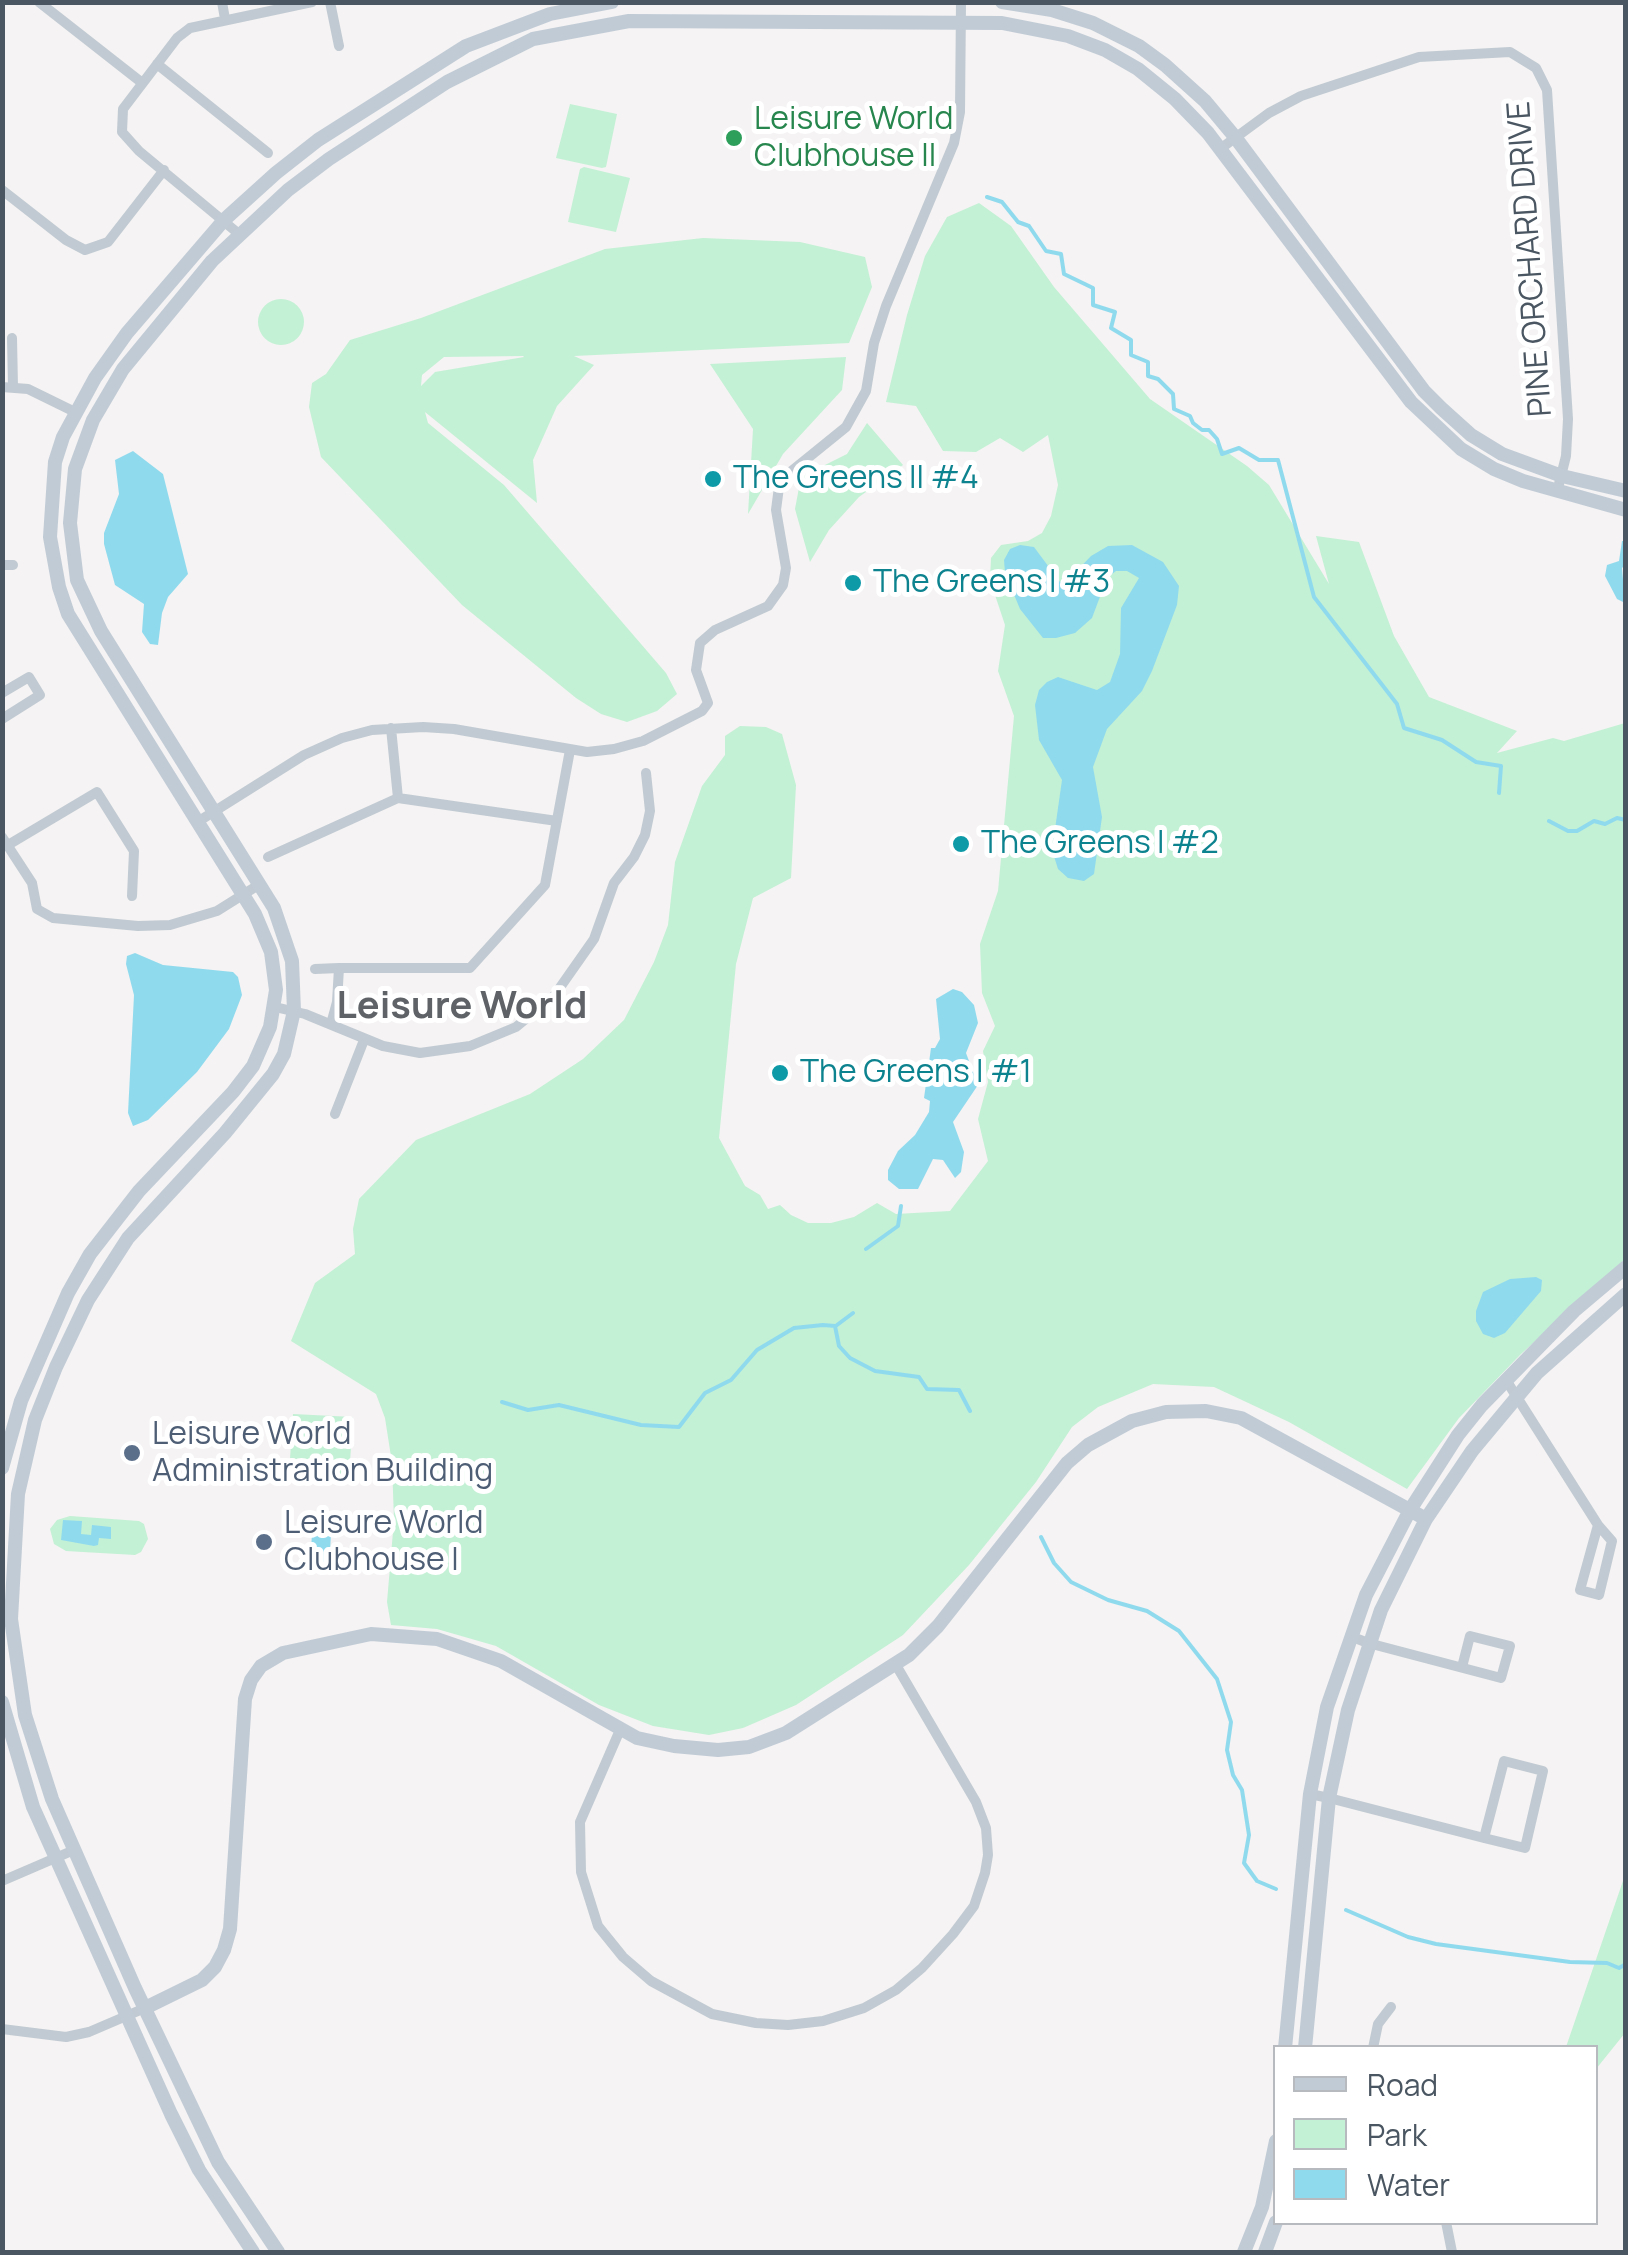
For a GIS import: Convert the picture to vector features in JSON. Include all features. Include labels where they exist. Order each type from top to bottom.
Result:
[{"type":"street","points":[[39,2],[141,82]]},
{"type":"street","points":[[222,2],[226,20]]},
{"type":"street","points":[[238,234],[138,151],[122,132],[123,108],[176,38],[190,28],[312,2]]},
{"type":"street","points":[[330,2],[339,46]]},
{"type":"street","points":[[2,1468],[21,1401],[68,1293],[90,1254],[139,1190],[253,1066],[263,1047],[274,1007],[271,952],[261,925],[199,820],[82,640],[58,587],[50,537],[51,498],[55,462],[75,412],[127,333],[224,220],[318,140],[466,46],[550,14],[612,2]]},
{"type":"street","points":[[786,2],[796,20]]},
{"type":"street","points":[[796,20],[804,2]]},
{"type":"street","points":[[199,820],[342,738],[391,728],[454,729],[570,750],[599,751],[631,745],[702,711],[708,703],[696,670],[700,643],[715,630],[753,615],[777,596],[786,568],[776,510],[779,487],[788,474],[846,427],[866,390],[879,326],[954,143],[960,112],[961,2]]},
{"type":"street","points":[[1002,2],[1074,16],[1138,46],[1186,83],[1236,137],[1424,391],[1471,435],[1502,454],[1562,476],[1626,491]]},
{"type":"street","points":[[278,2252],[218,2162],[74,1850],[42,1774],[25,1715],[10,1619],[9,1519],[35,1420],[88,1300],[128,1238],[225,1133],[273,1074],[284,1054],[294,1011],[295,976],[274,908],[100,631],[82,596],[72,560],[70,523],[76,469],[93,420],[108,392],[212,261],[288,190],[376,127],[476,65],[533,39],[629,21],[1002,23],[1050,31],[1105,50],[1138,69],[1175,99],[1220,149],[1411,402],[1461,448],[1494,469],[1557,492],[1626,510]]},
{"type":"street","name":"PINE ORCHARD DRIVE","points":[[1220,149],[1301,96],[1419,58],[1510,52],[1536,68],[1548,90],[1568,419],[1557,492]]},
{"type":"street","points":[[157,64],[268,153]]},
{"type":"street","points":[[2,190],[66,240],[85,250],[108,242],[164,170]]},
{"type":"street","points":[[12,338],[8,387],[42,394],[75,412]]},
{"type":"street","points":[[2,693],[28,677],[40,695],[4,715]]},
{"type":"street","points":[[391,728],[398,798]]},
{"type":"street","points":[[315,969],[470,968],[545,885],[570,750]]},
{"type":"street","points":[[274,1007],[330,1024],[364,1040],[420,1053],[470,1046],[516,1027],[554,996],[594,939],[614,883],[644,836],[650,811],[646,772]]},
{"type":"street","points":[[132,896],[134,851],[97,792],[5,841],[32,883],[37,909],[53,918],[170,926],[200,918],[260,884]]},
{"type":"street","points":[[268,857],[398,798],[557,821]]},
{"type":"street","points":[[330,1024],[337,1002],[339,968]]},
{"type":"street","points":[[336,1114],[364,1040]]},
{"type":"street","points":[[1285,2045],[1310,1794],[1328,1707],[1366,1595],[1410,1510],[1458,1436],[1574,1310],[1626,1267]]},
{"type":"street","points":[[1305,2045],[1329,1798],[1348,1710],[1381,1610],[1426,1519],[1472,1451],[1518,1394],[1588,1324],[1626,1294]]},
{"type":"street","points":[[1506,1380],[1598,1526],[1612,1540],[1599,1595],[1580,1590],[1598,1526]]},
{"type":"street","points":[[2,2029],[66,2037],[89,2032],[202,1980],[215,1967],[230,1929],[245,1699],[250,1680],[273,1657],[352,1636],[387,1634],[437,1639],[501,1661],[638,1738],[718,1750],[749,1746],[786,1733],[896,1665],[938,1626],[1067,1463],[1088,1445],[1132,1420],[1166,1412],[1206,1411],[1241,1418],[1426,1519]]},
{"type":"street","points":[[1350,1636],[1501,1678],[1510,1646],[1470,1636],[1462,1667]]},
{"type":"street","points":[[620,1730],[580,1822],[581,1872],[598,1926],[622,1957],[651,1981],[712,2014],[788,2025],[823,2020],[864,2008],[896,1990],[922,1968],[974,1906],[985,1873],[986,1828],[976,1802],[896,1665]]},
{"type":"street","points":[[2,1702],[24,1781],[126,2016],[199,2170],[253,2252]]},
{"type":"street","points":[[1310,1794],[1329,1798],[1484,1838],[1525,1848],[1543,1771],[1504,1761],[1484,1838]]},
{"type":"street","points":[[2,1881],[74,1850]]},
{"type":"street","points":[[1373,2045],[1378,2024],[1391,2006]]},
{"type":"street","points":[[1244,2252],[1262,2207],[1273,2155]]},
{"type":"street","points":[[1265,2252],[1275,2225]]},
{"type":"street","points":[[1447,2225],[1452,2252]]},
{"type":"green space","points":[[570,104],[617,114],[606,167],[556,158]]},
{"type":"green space","points":[[580,169],[630,178],[616,232],[568,222]]},
{"type":"green space","points":[[979,203],[1011,226],[1054,287],[1150,399],[1269,485],[1329,584],[1316,536],[1359,542],[1394,636],[1429,697],[1517,731],[1497,753],[1553,738],[1564,741],[1625,723],[1625,1259],[1521,1354],[1459,1418],[1407,1489],[1289,1422],[1214,1387],[1153,1384],[1098,1407],[1072,1427],[1036,1482],[969,1565],[903,1635],[796,1705],[743,1728],[709,1735],[653,1726],[599,1705],[496,1646],[437,1629],[391,1625],[387,1602],[394,1520],[392,1463],[385,1418],[376,1394],[291,1341],[315,1283],[355,1254],[353,1229],[359,1199],[416,1140],[530,1094],[583,1059],[624,1020],[668,925],[675,862],[702,786],[725,755],[725,736],[740,726],[766,727],[782,734],[796,785],[791,878],[753,898],[736,964],[719,1138],[745,1186],[760,1195],[768,1209],[780,1205],[808,1223],[854,1217],[877,1203],[896,1214],[950,1211],[988,1161],[978,1119],[988,1082],[983,1051],[995,1026],[982,993],[980,944],[998,891],[1014,716],[998,671],[1005,625],[990,580],[991,558],[1001,545],[1028,541],[1042,533],[1051,516],[1058,485],[1048,435],[1023,452],[1000,438],[976,452],[943,451],[916,406],[886,402],[925,256],[947,217]]},
{"type":"green space","points":[[703,238],[800,242],[865,257],[872,287],[849,343],[574,356],[594,365],[557,406],[533,460],[537,503],[425,412],[428,423],[504,485],[666,673],[677,694],[657,711],[627,722],[601,714],[576,698],[462,605],[321,457],[309,407],[312,383],[326,374],[350,340],[421,318],[605,249]],"holes":[[[523,356],[435,372],[421,386],[422,375],[444,357]]]},
{"type":"green space","points":[[281,299],[297,306],[304,322],[297,338],[281,345],[265,338],[258,322],[265,306]]},
{"type":"green space","points":[[846,357],[842,390],[783,454],[748,514],[753,429],[710,364]]},
{"type":"green space","points":[[867,423],[903,465],[859,497],[829,530],[810,562],[795,509],[801,477],[847,454]]},
{"type":"green space","points":[[293,1414],[353,1417],[349,1477],[289,1474]]},
{"type":"green space","points":[[70,1516],[139,1521],[144,1524],[148,1539],[135,1555],[66,1551],[54,1544],[50,1529],[57,1520]]},
{"type":"green space","points":[[1625,1875],[1625,2033],[1598,2067],[1598,2045],[1567,2045]]},
{"type":"water","points":[[133,451],[163,474],[188,574],[168,597],[158,645],[150,644],[142,632],[144,604],[115,585],[104,544],[104,533],[119,494],[115,460]]},
{"type":"water","points":[[1622,541],[1625,603],[1617,599],[1605,576],[1607,565],[1619,561]]},
{"type":"water","points":[[1020,545],[1034,547],[1060,582],[1108,546],[1132,545],[1163,562],[1179,586],[1177,605],[1152,671],[1142,691],[1107,729],[1093,767],[1102,817],[1094,874],[1084,881],[1068,878],[1058,869],[1052,850],[1062,780],[1039,740],[1035,705],[1039,690],[1058,677],[1097,690],[1110,682],[1120,654],[1121,608],[1139,578],[1127,571],[1116,571],[1107,578],[1092,618],[1075,633],[1043,638],[1020,609],[1005,573],[1004,560],[1010,549]]},
{"type":"water","points":[[135,953],[163,965],[233,972],[242,995],[229,1029],[197,1072],[148,1120],[133,1126],[128,1113],[134,995],[126,964],[127,956]]},
{"type":"water","points":[[953,989],[962,992],[974,1005],[978,1023],[966,1053],[978,1085],[953,1122],[964,1152],[961,1172],[955,1178],[943,1160],[933,1159],[918,1189],[899,1189],[888,1180],[888,1170],[929,1112],[930,1101],[924,1098],[931,1048],[940,1039],[936,999]]},
{"type":"water","points":[[1510,1279],[1542,1280],[1541,1291],[1505,1333],[1494,1338],[1483,1334],[1476,1311],[1483,1292]]},
{"type":"water","points":[[63,1520],[82,1521],[81,1534],[91,1535],[92,1525],[111,1527],[111,1539],[99,1538],[94,1546],[61,1540]]},
{"type":"water","points":[[312,1533],[331,1534],[329,1569],[310,1568]]},
{"type":"waterway","points":[[987,197],[1002,202],[1018,222],[1029,226],[1046,251],[1061,254],[1064,274],[1093,288],[1093,305],[1115,312],[1111,328],[1131,340],[1131,355],[1148,362],[1148,376],[1158,379],[1173,394],[1174,409],[1190,416],[1202,430],[1209,430],[1222,454],[1239,448],[1259,460],[1278,460],[1314,597],[1397,704],[1404,728],[1442,740],[1476,762],[1501,766],[1499,793]]},
{"type":"waterway","points":[[1549,821],[1568,831],[1577,831],[1594,821],[1605,824],[1617,818],[1626,820]]},
{"type":"waterway","points":[[866,1249],[898,1226],[901,1206]]},
{"type":"waterway","points":[[837,1325],[853,1313]]},
{"type":"waterway","points":[[502,1402],[528,1410],[559,1405],[641,1425],[679,1427],[705,1393],[731,1380],[757,1350],[794,1328],[823,1325],[835,1326],[839,1346],[850,1358],[875,1371],[919,1377],[927,1389],[959,1390],[970,1411]]},
{"type":"waterway","points":[[1041,1537],[1054,1563],[1071,1582],[1108,1600],[1147,1611],[1179,1631],[1217,1679],[1231,1722],[1227,1750],[1233,1775],[1242,1790],[1249,1835],[1244,1863],[1257,1881],[1276,1889]]},
{"type":"waterway","points":[[1346,1910],[1408,1937],[1436,1944],[1570,1962],[1607,1963],[1619,1968],[1626,1964]]},
{"type":"place","name":"Leisure World Clubhouse II","points":[[734,138]]},
{"type":"place","name":"The Greens II #4","points":[[713,479]]},
{"type":"place","name":"The Greens I #3","points":[[853,583]]},
{"type":"place","name":"The Greens I #2","points":[[961,844]]},
{"type":"place","name":"The Greens I #1","points":[[780,1073]]},
{"type":"place","name":"Leisure World Administration Building","points":[[132,1453]]},
{"type":"place","name":"Leisure World Clubhouse I","points":[[264,1542]]},
{"type":"district","name":"Leisure World","points":[[462,1007]]}]
